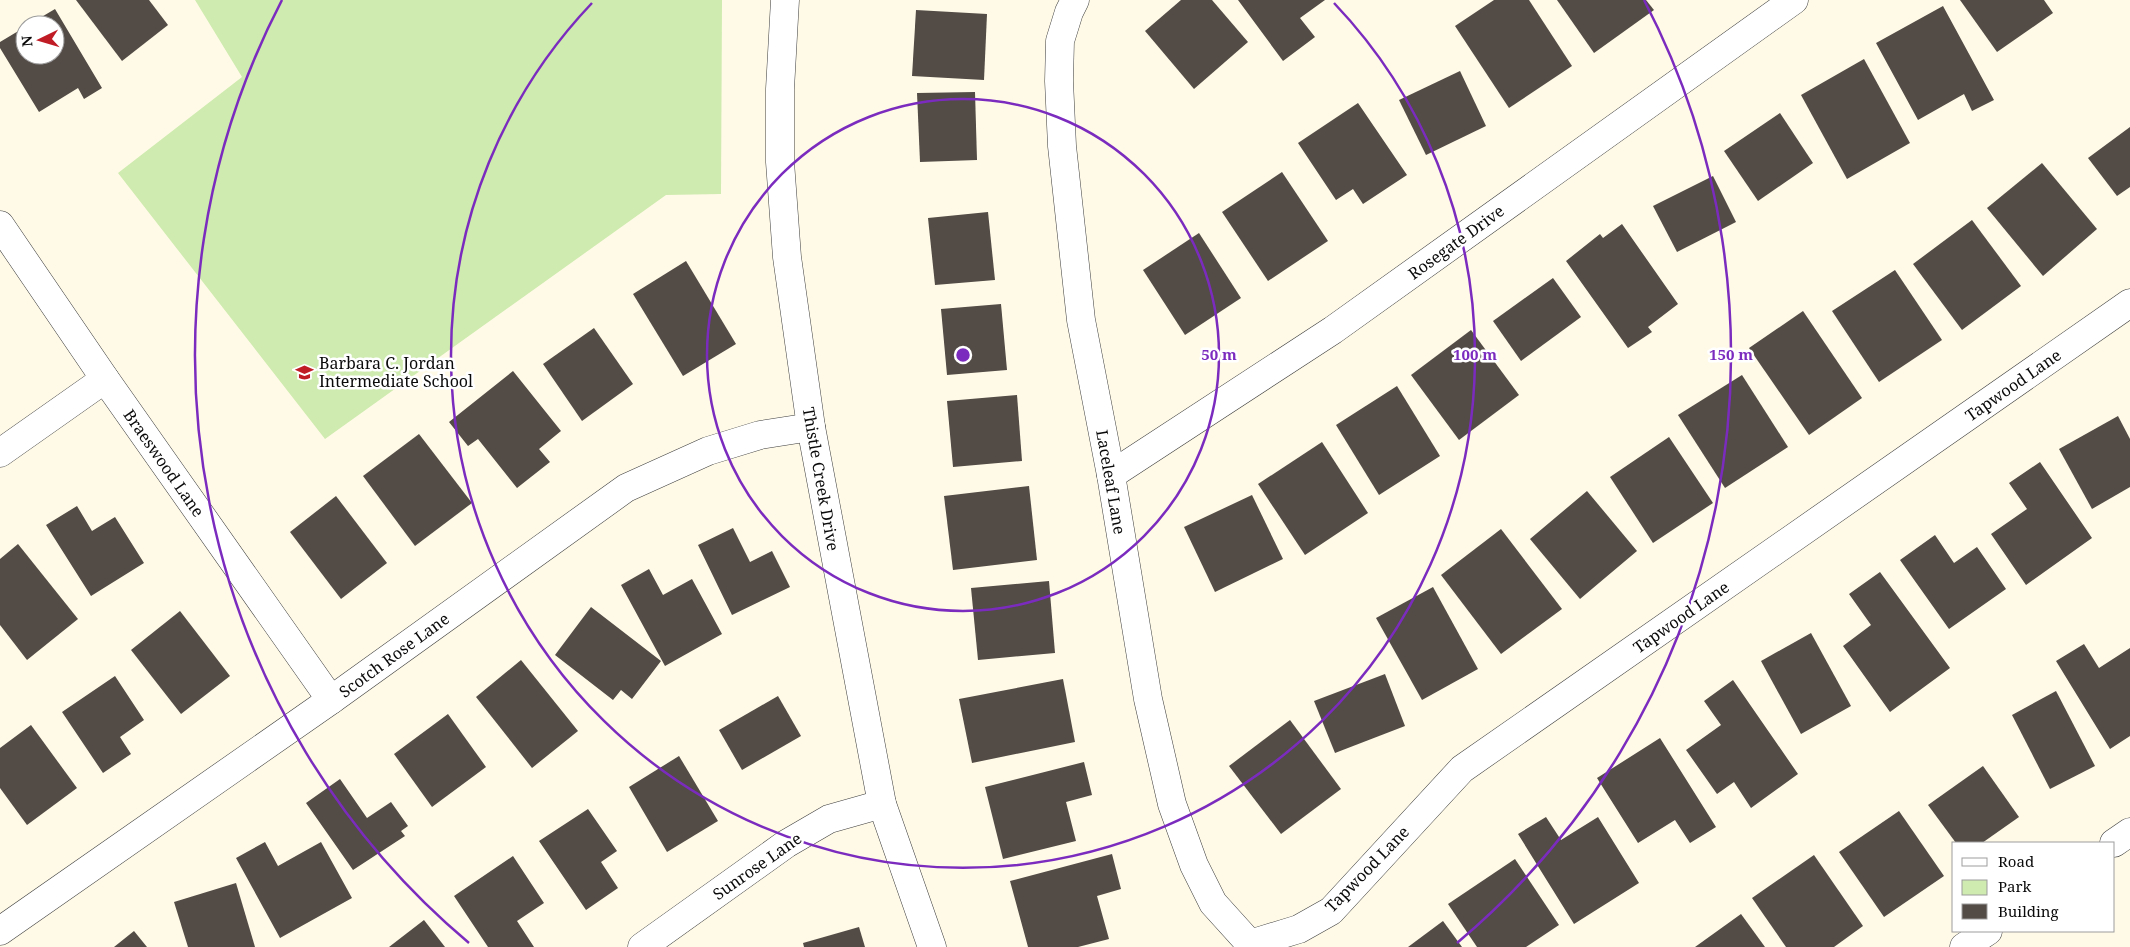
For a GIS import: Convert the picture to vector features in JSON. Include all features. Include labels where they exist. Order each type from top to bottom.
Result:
[{"type":"street","name":"Thistle Creek Drive","points":[[785,0],[780,89],[780,162],[788,257],[811,427],[882,804],[932,947]]},
{"type":"street","name":"Laceleaf Lane","points":[[1076,0],[1069,12],[1060,41],[1059,81],[1062,146],[1081,320],[1111,475],[1148,699],[1172,804],[1194,865],[1213,904],[1250,944]]},
{"type":"street","name":"Rosegate Drive","points":[[1111,475],[1333,330],[1794,0]]},
{"type":"street","name":"Braeswood Lane","points":[[0,225],[105,379],[331,700]]},
{"type":"street","name":"Tapwood Lane","points":[[1250,944],[1299,929],[1331,911],[1462,769],[2130,302]]},
{"type":"street","points":[[0,453],[105,379]]},
{"type":"street","name":"Scotch Rose Lane","points":[[0,931],[331,700],[626,488],[708,451],[760,435],[811,427]]},
{"type":"street","name":"Sunrose Lane","points":[[642,947],[803,834],[829,819],[882,804]]},
{"type":"street","points":[[2115,842],[2130,832]]},
{"type":"street","points":[[1964,947],[1986,932]]},
{"type":"green space","name":"Barbara C. Jordan Intermediate School","points":[[195,0],[722,0],[721,194],[666,195],[325,439],[118,173],[242,77]]},
{"type":"building","points":[[76,0],[149,0],[168,25],[122,61]]},
{"type":"building","points":[[1181,0],[1212,0],[1248,42],[1194,89],[1145,31]]},
{"type":"building","points":[[1238,0],[1325,0],[1300,18],[1315,37],[1283,61]]},
{"type":"building","points":[[1494,0],[1529,0],[1572,66],[1509,108],[1455,26]]},
{"type":"building","points":[[1557,0],[1646,0],[1654,10],[1594,53]]},
{"type":"building","points":[[1960,0],[2044,0],[2053,13],[1997,52]]},
{"type":"building","points":[[1943,6],[1994,100],[1972,111],[1964,94],[1918,120],[1876,43]]},
{"type":"building","points":[[55,9],[59,15],[45,15]]},
{"type":"building","points":[[916,10],[987,14],[984,80],[912,76]]},
{"type":"building","points":[[65,26],[102,88],[84,99],[78,88],[39,112],[0,48],[0,42],[15,33],[15,65],[65,65]]},
{"type":"building","points":[[1864,59],[1910,143],[1847,179],[1801,95]]},
{"type":"building","points":[[1460,71],[1486,126],[1426,155],[1399,100]]},
{"type":"building","points":[[975,92],[977,160],[920,162],[917,93]]},
{"type":"building","points":[[1358,103],[1407,175],[1363,204],[1353,189],[1336,200],[1298,143]]},
{"type":"building","points":[[1780,113],[1813,163],[1758,201],[1724,151]]},
{"type":"building","points":[[2130,127],[2130,187],[2117,196],[2088,158]]},
{"type":"building","points":[[2042,163],[2097,229],[2043,276],[1987,208]]},
{"type":"building","points":[[1282,172],[1328,241],[1268,281],[1222,212]]},
{"type":"building","points":[[1713,176],[1736,222],[1677,252],[1653,206]]},
{"type":"building","points":[[988,212],[995,280],[935,285],[928,218]]},
{"type":"building","points":[[1972,220],[2021,286],[1962,330],[1913,264]]},
{"type":"building","points":[[1622,224],[1678,304],[1648,327],[1652,332],[1628,348],[1566,261],[1600,234],[1603,238]]},
{"type":"building","points":[[1199,233],[1241,298],[1185,335],[1143,270]]},
{"type":"building","points":[[686,261],[736,344],[683,376],[633,294]]},
{"type":"building","points":[[1895,270],[1942,340],[1879,382],[1832,311]]},
{"type":"building","points":[[1553,278],[1581,317],[1521,361],[1493,321]]},
{"type":"building","points":[[1001,304],[1007,370],[947,375],[941,309]]},
{"type":"building","points":[[1803,311],[1862,398],[1809,435],[1749,348]]},
{"type":"building","points":[[594,328],[633,384],[582,421],[543,364]]},
{"type":"building","points":[[1471,330],[1519,395],[1459,440],[1411,375]]},
{"type":"building","points":[[513,371],[561,431],[539,449],[550,462],[517,488],[478,439],[468,446],[449,422]]},
{"type":"building","points":[[1742,375],[1788,447],[1725,488],[1678,415]]},
{"type":"building","points":[[1397,386],[1440,456],[1379,495],[1336,425]]},
{"type":"building","points":[[1017,395],[1022,461],[953,467],[947,401]]},
{"type":"building","points":[[2118,416],[2130,439],[2130,487],[2092,509],[2059,449]]},
{"type":"building","points":[[419,434],[472,503],[415,546],[363,476]]},
{"type":"building","points":[[1669,437],[1713,503],[1653,543],[1610,477]]},
{"type":"building","points":[[1322,442],[1368,513],[1305,555],[1258,484]]},
{"type":"building","points":[[2040,462],[2092,538],[2026,585],[1991,534],[2027,509],[2009,483]]},
{"type":"building","points":[[1029,486],[1037,560],[953,570],[944,496]]},
{"type":"building","points":[[1587,491],[1637,551],[1580,599],[1530,539]]},
{"type":"building","points":[[1252,495],[1283,559],[1215,592],[1184,527]]},
{"type":"building","points":[[336,496],[387,563],[341,599],[290,532]]},
{"type":"building","points":[[77,506],[92,531],[115,517],[144,563],[91,596],[46,525]]},
{"type":"building","points":[[733,528],[750,562],[772,551],[790,587],[732,615],[698,545]]},
{"type":"building","points":[[1501,529],[1562,609],[1501,654],[1441,575]]},
{"type":"building","points":[[1935,535],[1954,563],[1977,547],[2006,589],[1949,629],[1900,560]]},
{"type":"building","points":[[18,544],[78,619],[27,660],[0,625],[0,559]]},
{"type":"building","points":[[649,569],[663,595],[692,579],[722,634],[665,666],[621,585]]},
{"type":"building","points":[[1880,572],[1950,668],[1890,712],[1843,646],[1871,625],[1849,594]]},
{"type":"building","points":[[1049,581],[1055,653],[978,660],[971,588]]},
{"type":"building","points":[[1433,587],[1478,669],[1422,700],[1376,618]]},
{"type":"building","points":[[591,607],[661,661],[632,699],[621,690],[613,700],[555,655]]},
{"type":"building","points":[[180,611],[230,676],[181,714],[131,650]]},
{"type":"building","points":[[1811,633],[1851,706],[1801,734],[1761,661]]},
{"type":"building","points":[[2084,644],[2099,668],[2130,648],[2130,736],[2110,749],[2056,661]]},
{"type":"building","points":[[521,660],[578,731],[532,768],[476,697]]},
{"type":"building","points":[[1385,674],[1405,726],[1335,753],[1314,701]]},
{"type":"building","points":[[115,676],[144,720],[120,737],[131,754],[103,773],[62,712]]},
{"type":"building","points":[[1063,679],[1075,742],[972,763],[959,699]]},
{"type":"building","points":[[1733,680],[1798,774],[1751,808],[1734,782],[1717,794],[1686,750],[1721,725],[1704,701]]},
{"type":"building","points":[[2056,691],[2095,766],[2050,789],[2012,715]]},
{"type":"building","points":[[778,696],[801,736],[742,770],[719,730]]},
{"type":"building","points":[[448,714],[486,767],[432,807],[394,754]]},
{"type":"building","points":[[1290,720],[1341,789],[1281,834],[1229,766]]},
{"type":"building","points":[[31,725],[77,788],[27,825],[0,788],[0,748]]},
{"type":"building","points":[[1660,738],[1716,827],[1690,843],[1675,820],[1638,843],[1597,778]]},
{"type":"building","points":[[679,756],[718,821],[667,852],[629,787]]},
{"type":"building","points":[[1084,762],[1092,795],[1066,802],[1076,841],[1003,859],[985,787]]},
{"type":"building","points":[[1983,766],[2019,817],[1983,842],[1955,842],[1928,805]]},
{"type":"building","points":[[340,779],[367,818],[391,802],[408,826],[401,831],[405,836],[353,870],[306,803]]},
{"type":"building","points":[[588,809],[617,851],[601,862],[618,888],[586,910],[539,841]]},
{"type":"building","points":[[1899,811],[1944,876],[1884,917],[1839,852]]},
{"type":"building","points":[[1546,817],[1561,840],[1598,817],[1639,883],[1574,924],[1518,834]]},
{"type":"building","points":[[265,842],[278,866],[321,842],[352,898],[280,938],[236,858]]},
{"type":"building","points":[[1112,854],[1121,889],[1097,896],[1109,939],[1078,947],[1028,947],[1010,881]]},
{"type":"building","points":[[1814,855],[1863,926],[1834,947],[1786,947],[1752,898]]},
{"type":"building","points":[[513,856],[544,903],[517,921],[534,947],[488,947],[454,896]]},
{"type":"building","points":[[1515,859],[1559,925],[1526,947],[1477,947],[1448,904]]},
{"type":"building","points":[[236,883],[255,947],[188,947],[174,902]]},
{"type":"building","points":[[1741,914],[1765,947],[1695,947]]},
{"type":"building","points":[[424,920],[445,947],[389,947]]},
{"type":"building","points":[[1443,921],[1462,947],[1408,947]]},
{"type":"building","points":[[859,927],[865,947],[804,947],[803,943]]},
{"type":"building","points":[[134,931],[147,947],[114,947]]},
{"type":"place","name":"Barbara C. Jordan Intermediate School","points":[[305,372]]}]
